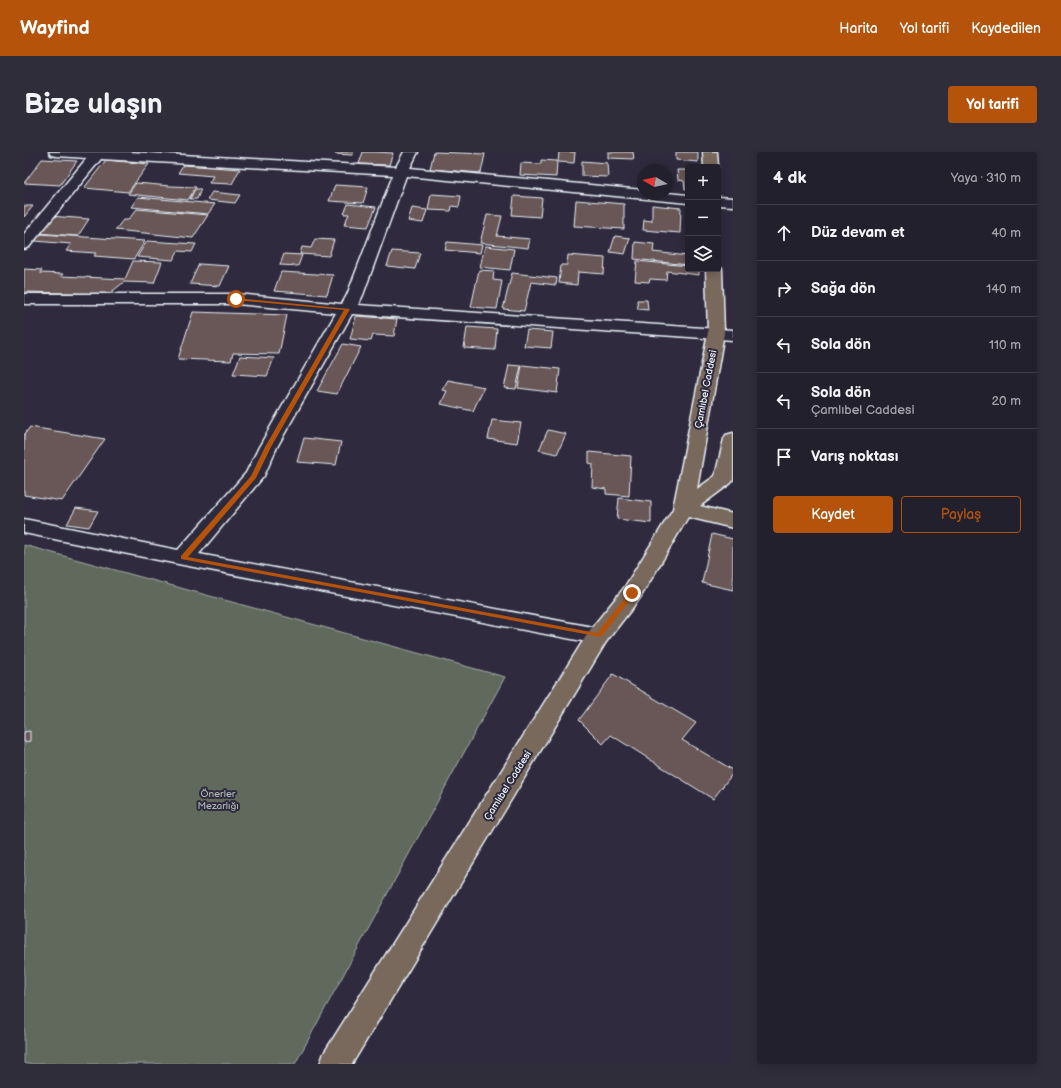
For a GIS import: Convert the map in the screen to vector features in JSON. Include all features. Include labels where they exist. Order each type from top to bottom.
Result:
[{"type":"main road","points":[[710,152],[711,164]]},
{"type":"main road","name":"Çamlıbel Caddesi","points":[[335,1064],[598,636],[632,593],[683,509],[724,334],[714,272]]},
{"type":"main road","name":"Çamlıbel Caddesi","points":[[683,509],[724,479],[733,439]]},
{"type":"main road","points":[[683,509],[733,521]]},
{"type":"street","points":[[56,152],[98,153],[401,171],[685,199]]},
{"type":"street","points":[[183,558],[254,476],[268,447],[356,295],[401,171],[411,152]]},
{"type":"street","points":[[24,244],[98,153]]},
{"type":"street","points":[[721,201],[733,202]]},
{"type":"street","points":[[24,299],[236,299],[347,309],[724,334]]},
{"type":"street","points":[[24,526],[183,558],[598,636]]},
{"type":"green space","name":"Önerler Mezarlığı","points":[[24,545],[505,677],[295,1064],[24,1064]]},
{"type":"building","points":[[336,152],[353,152],[352,155],[335,154]]},
{"type":"building","points":[[363,152],[393,153],[389,165],[359,164]]},
{"type":"building","points":[[434,152],[485,154],[481,173],[430,169]]},
{"type":"building","points":[[559,152],[575,152],[574,163],[558,162]]},
{"type":"building","points":[[608,152],[633,152],[634,159],[608,158]]},
{"type":"building","points":[[676,152],[698,152],[698,162],[676,160]]},
{"type":"building","points":[[42,159],[77,161],[60,185],[24,183]]},
{"type":"building","points":[[106,160],[149,164],[128,192],[84,188]]},
{"type":"building","points":[[541,160],[557,161],[556,177],[520,175],[521,163],[541,164]]},
{"type":"building","points":[[582,161],[607,163],[608,177],[582,176]]},
{"type":"building","points":[[183,165],[240,169],[232,184],[209,183],[213,176],[178,173]]},
{"type":"building","points":[[677,170],[685,170],[685,189],[684,181],[678,180]]},
{"type":"building","points":[[136,183],[196,187],[188,200],[128,194]]},
{"type":"building","points":[[335,185],[368,187],[363,203],[329,201]]},
{"type":"building","points":[[195,189],[201,189],[197,199],[190,199]]},
{"type":"building","points":[[212,192],[240,195],[235,203],[207,200]]},
{"type":"building","points":[[431,194],[461,196],[459,207],[452,206],[451,211],[428,210]]},
{"type":"building","points":[[514,196],[542,198],[540,217],[512,215]]},
{"type":"building","points":[[138,197],[215,204],[208,214],[131,207]]},
{"type":"building","points":[[576,200],[624,204],[624,229],[574,226]]},
{"type":"building","points":[[348,204],[376,207],[368,227],[344,225],[349,214],[344,214]]},
{"type":"building","points":[[652,205],[681,208],[680,233],[643,230],[644,220],[652,221]]},
{"type":"building","points":[[24,206],[33,206],[24,217]]},
{"type":"building","points":[[412,208],[427,210],[423,223],[408,221]]},
{"type":"building","points":[[137,209],[208,215],[193,238],[115,230],[123,220],[128,220]]},
{"type":"building","points":[[487,215],[502,216],[497,236],[530,239],[528,248],[480,243]]},
{"type":"building","points":[[49,216],[89,219],[78,236],[37,233]]},
{"type":"building","points":[[40,234],[145,241],[134,259],[94,256],[96,253],[66,251],[71,244],[35,241]]},
{"type":"building","points":[[615,236],[630,238],[625,254],[610,252]]},
{"type":"building","points":[[315,239],[334,240],[329,256],[300,254],[302,247],[311,248]]},
{"type":"building","points":[[147,241],[196,244],[192,252],[178,251],[173,260],[137,257]]},
{"type":"building","points":[[447,242],[482,245],[480,253],[445,250]]},
{"type":"building","points":[[635,242],[654,244],[653,252],[685,256],[685,265],[634,259]]},
{"type":"building","points":[[485,246],[514,249],[510,270],[480,267]]},
{"type":"building","points":[[392,251],[420,253],[415,269],[387,266]]},
{"type":"building","points":[[284,254],[302,255],[298,266],[280,265]]},
{"type":"building","points":[[568,255],[605,258],[604,274],[578,272],[577,285],[559,283],[561,265],[567,265]]},
{"type":"building","points":[[133,261],[162,262],[154,283],[124,282],[109,294],[24,292],[24,269],[42,270],[40,273],[63,274],[61,276],[125,279]]},
{"type":"building","points":[[637,261],[685,266],[685,272],[699,272],[699,275],[667,271],[666,280],[650,279],[649,282],[635,281]]},
{"type":"building","points":[[199,264],[229,266],[220,286],[190,284]]},
{"type":"building","points":[[479,270],[494,271],[493,280],[502,281],[497,309],[471,307]]},
{"type":"building","points":[[281,272],[333,275],[327,295],[274,291]]},
{"type":"building","points":[[512,273],[557,278],[556,285],[531,282],[524,311],[503,309]]},
{"type":"building","points":[[637,300],[647,300],[648,310],[638,309]]},
{"type":"building","points":[[193,312],[287,315],[279,354],[233,353],[231,361],[178,359]]},
{"type":"building","points":[[356,316],[397,319],[394,336],[373,335],[371,341],[350,339]]},
{"type":"building","points":[[467,327],[497,329],[495,350],[464,348]]},
{"type":"building","points":[[527,330],[553,332],[551,348],[524,346]]},
{"type":"building","points":[[343,344],[361,347],[337,394],[317,391]]},
{"type":"building","points":[[240,356],[274,358],[267,376],[233,374]]},
{"type":"building","points":[[509,365],[521,366],[516,389],[504,388]]},
{"type":"building","points":[[522,365],[560,369],[557,393],[518,388]]},
{"type":"building","points":[[448,380],[484,387],[473,411],[441,404],[447,391],[442,390]]},
{"type":"building","points":[[492,420],[521,423],[517,443],[488,439]]},
{"type":"building","points":[[30,427],[105,439],[62,501],[24,495],[24,435]]},
{"type":"building","points":[[548,430],[566,434],[557,454],[539,450]]},
{"type":"building","points":[[304,438],[341,442],[336,465],[297,462]]},
{"type":"building","points":[[589,452],[631,456],[629,496],[606,494],[606,489],[592,487],[593,464],[589,463]]},
{"type":"building","points":[[619,498],[651,502],[651,523],[617,519]]},
{"type":"building","points":[[76,508],[98,511],[89,527],[67,524]]},
{"type":"building","points":[[712,534],[733,539],[733,590],[702,583]]},
{"type":"building","points":[[613,674],[696,723],[682,740],[733,770],[733,773],[713,799],[611,735],[603,744],[579,720]]},
{"type":"building","points":[[30,731],[30,741],[24,742],[24,732]]},
{"type":"route","points":[[236,299],[347,309],[268,447],[254,476],[183,558],[598,636],[632,593]]}]
